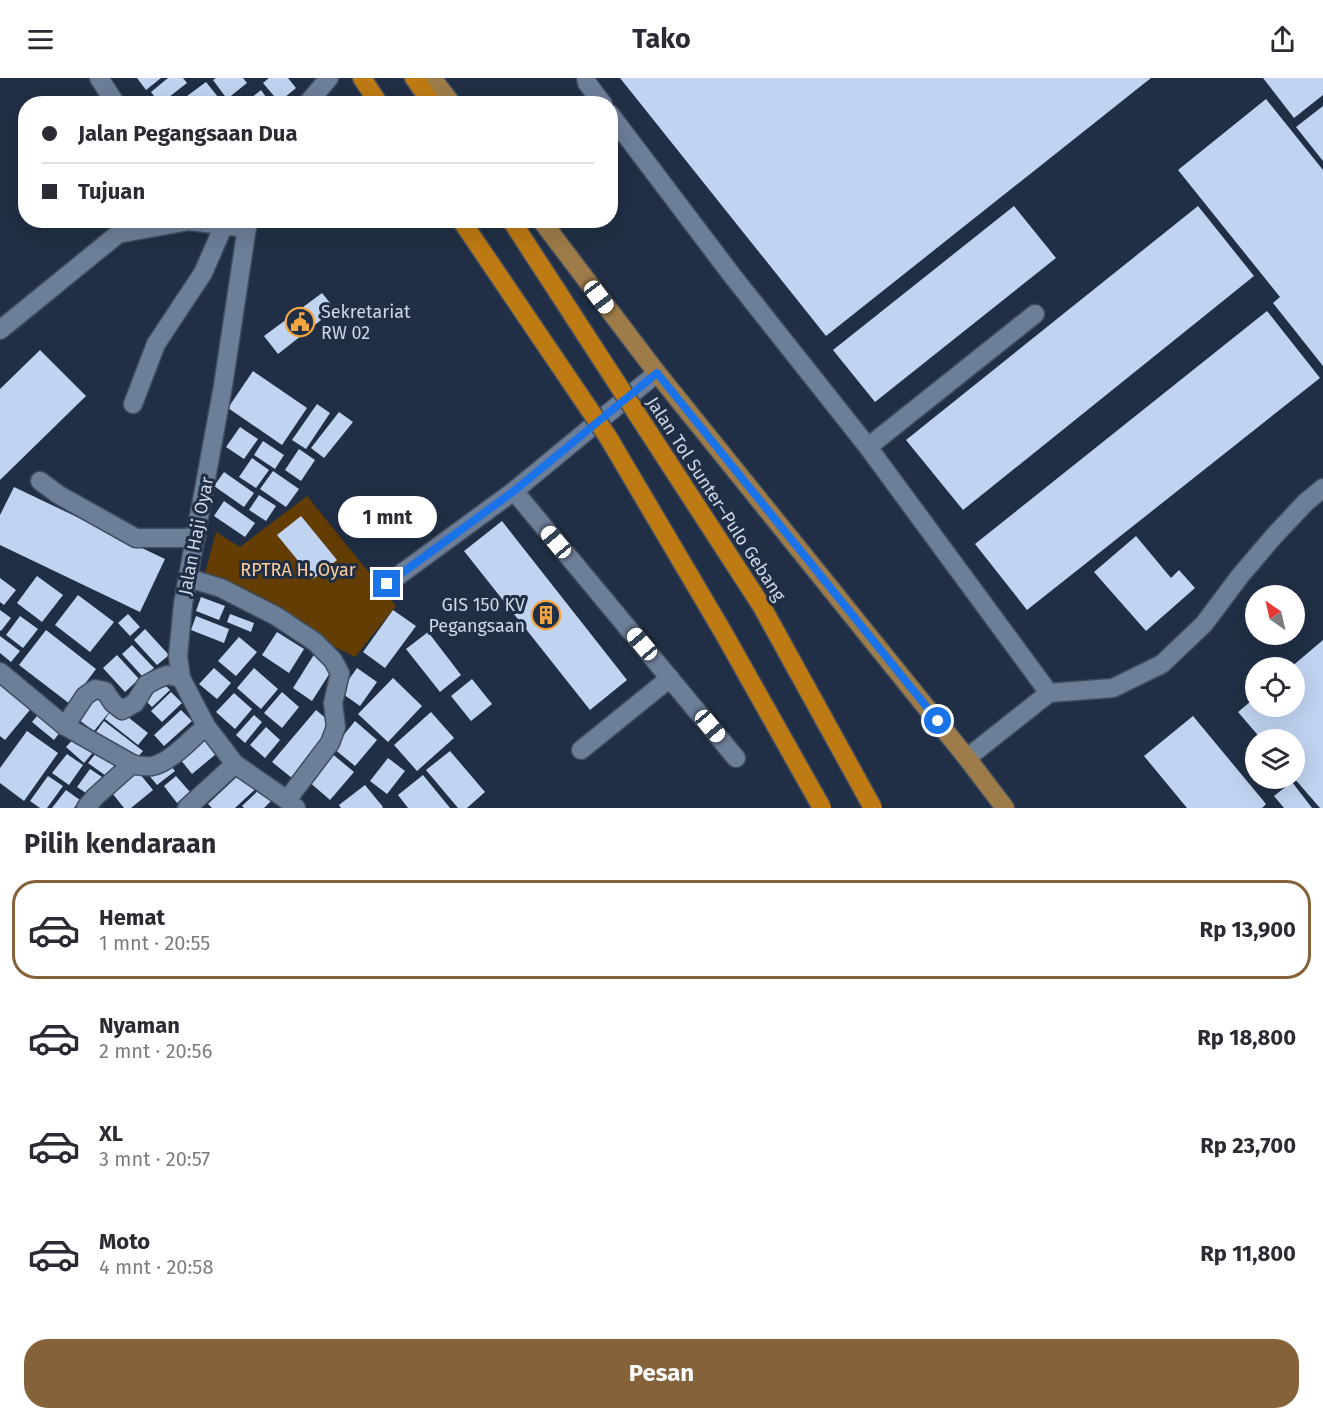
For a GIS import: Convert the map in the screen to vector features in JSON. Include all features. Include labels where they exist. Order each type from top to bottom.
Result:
[{"type":"highway","points":[[362,78],[374,96]]},
{"type":"highway","points":[[414,78],[426,96]]},
{"type":"highway","points":[[466,228],[608,437],[723,632],[822,808]]},
{"type":"highway","name":"Jalan Tol Sunter–Pulo Gebang","points":[[516,228],[761,605],[873,808]]},
{"type":"main road","points":[[432,78],[446,96]]},
{"type":"main road","points":[[547,228],[657,373],[1005,808]]},
{"type":"street","points":[[99,78],[111,96]]},
{"type":"street","points":[[314,96],[329,78]]},
{"type":"street","points":[[586,78],[597,96]]},
{"type":"street","points":[[618,125],[731,274],[868,447],[1049,693]]},
{"type":"street","points":[[0,330],[118,234],[148,228]]},
{"type":"street","points":[[133,404],[156,344],[203,273],[223,228]]},
{"type":"street","name":"Jalan Haji Oyar","points":[[246,228],[223,386],[188,578],[178,656],[181,678],[206,726],[235,764],[291,804]]},
{"type":"street","points":[[868,447],[1035,314]]},
{"type":"street","points":[[387,584],[514,491],[657,373]]},
{"type":"street","points":[[40,481],[59,495],[136,538],[196,537]]},
{"type":"street","points":[[967,758],[1049,693],[1113,688],[1162,664],[1204,624],[1274,536],[1306,502],[1323,488]]},
{"type":"street","points":[[514,491],[736,758]]},
{"type":"street","points":[[188,578],[221,588],[276,616],[315,642],[333,660],[340,672],[333,703],[336,727],[330,743],[291,804]]},
{"type":"street","points":[[0,672],[64,726],[132,765],[154,765],[169,757],[206,726]]},
{"type":"street","points":[[64,726],[86,696],[95,689],[105,691],[113,703],[122,710],[135,703],[146,685],[157,679],[167,675],[181,678]]},
{"type":"street","points":[[581,750],[670,678]]},
{"type":"street","points":[[187,808],[235,764]]},
{"type":"street","points":[[86,808],[95,797],[132,765]]},
{"type":"green space","name":"RPTRA H. Oyar","points":[[307,496],[396,606],[355,657],[203,581],[216,532],[240,547]]},
{"type":"building","points":[[137,78],[161,78],[146,90]]},
{"type":"building","points":[[168,78],[183,78],[187,83],[170,96],[154,96],[151,92]]},
{"type":"building","points":[[243,78],[247,83],[231,96],[225,96],[213,80]]},
{"type":"building","points":[[269,78],[288,78],[296,88],[286,96],[274,96],[263,83]]},
{"type":"building","points":[[620,78],[1151,78],[826,336]]},
{"type":"building","points":[[1263,78],[1323,78],[1323,95],[1294,118]]},
{"type":"building","points":[[206,82],[217,96],[187,96]]},
{"type":"building","points":[[261,90],[265,96],[254,96]]},
{"type":"building","points":[[1266,99],[1323,170],[1323,366],[1273,303],[1280,297],[1178,170]]},
{"type":"building","points":[[1323,106],[1323,161],[1296,127]]},
{"type":"building","points":[[1014,206],[1056,258],[875,402],[833,350]]},
{"type":"building","points":[[1198,206],[1254,276],[963,510],[906,440]]},
{"type":"building","name":"Sekretariat RW 02","points":[[322,293],[335,309],[278,354],[264,336]]},
{"type":"building","points":[[1267,311],[1320,378],[1027,610],[975,544]]},
{"type":"building","points":[[40,350],[86,396],[0,480],[0,389]]},
{"type":"building","points":[[253,371],[307,408],[282,445],[228,408]]},
{"type":"building","points":[[317,404],[330,413],[306,449],[292,440]]},
{"type":"building","points":[[339,412],[353,422],[324,458],[311,448]]},
{"type":"building","points":[[240,427],[258,439],[244,459],[226,447]]},
{"type":"building","points":[[263,441],[284,455],[275,469],[254,455]]},
{"type":"building","points":[[299,449],[315,460],[301,481],[285,470]]},
{"type":"building","points":[[252,458],[269,470],[256,488],[239,477]]},
{"type":"building","points":[[273,471],[299,489],[286,507],[260,489]]},
{"type":"building","points":[[224,472],[254,493],[244,507],[214,486]]},
{"type":"building","points":[[14,487],[165,559],[140,612],[0,545],[0,515]]},
{"type":"building","points":[[259,495],[276,506],[266,521],[249,510]]},
{"type":"building","points":[[224,501],[255,523],[245,537],[214,516]]},
{"type":"building","points":[[301,516],[337,560],[313,579],[277,535]]},
{"type":"building","name":"GIS 150 KV Pegangsaan","points":[[502,521],[627,680],[590,710],[464,551]]},
{"type":"building","points":[[1136,536],[1171,578],[1179,570],[1195,588],[1146,631],[1094,572]]},
{"type":"building","points":[[37,576],[63,595],[42,622],[17,603]]},
{"type":"building","points":[[0,578],[16,590],[4,605],[0,602]]},
{"type":"building","points":[[78,595],[114,622],[90,652],[55,625]]},
{"type":"building","points":[[201,597],[225,606],[219,620],[196,611]]},
{"type":"building","points":[[0,610],[11,618],[1,631],[0,630]]},
{"type":"building","points":[[393,610],[416,626],[385,668],[363,652]]},
{"type":"building","points":[[128,614],[140,627],[130,636],[118,623]]},
{"type":"building","points":[[230,614],[254,623],[251,632],[227,622]]},
{"type":"building","points":[[20,616],[38,629],[23,648],[6,635]]},
{"type":"building","points":[[196,616],[229,629],[224,643],[191,630]]},
{"type":"building","points":[[145,629],[169,655],[157,665],[134,640]]},
{"type":"building","points":[[46,630],[96,669],[70,704],[19,665]]},
{"type":"building","points":[[277,632],[304,649],[289,673],[262,655]]},
{"type":"building","points":[[428,632],[461,675],[440,692],[406,649]]},
{"type":"building","points":[[0,636],[20,651],[11,662],[0,653]]},
{"type":"building","points":[[239,637],[257,652],[236,676],[218,661]]},
{"type":"building","points":[[1323,640],[1323,808],[1320,808],[1304,789],[1305,729],[1253,729],[1238,712],[1245,706],[1245,717],[1305,717],[1305,657],[1303,657]]},
{"type":"building","points":[[132,645],[154,668],[143,677],[122,654]]},
{"type":"building","points":[[315,653],[335,665],[312,701],[293,688]]},
{"type":"building","points":[[117,655],[139,679],[125,692],[103,668]]},
{"type":"building","points":[[214,668],[231,683],[217,699],[199,684]]},
{"type":"building","points":[[254,668],[278,689],[261,709],[237,688]]},
{"type":"building","points":[[357,668],[377,682],[360,706],[340,692]]},
{"type":"building","points":[[0,677],[34,705],[5,740],[0,736]]},
{"type":"building","points":[[393,678],[422,706],[388,742],[358,714]]},
{"type":"building","points":[[472,679],[492,704],[471,721],[451,696]]},
{"type":"building","points":[[160,680],[170,690],[152,707],[142,697]]},
{"type":"building","points":[[95,691],[114,706],[94,731],[75,717]]},
{"type":"building","points":[[171,692],[182,703],[162,722],[151,711]]},
{"type":"building","points":[[282,692],[299,707],[282,728],[264,713]]},
{"type":"building","points":[[234,693],[252,709],[235,729],[216,712]]},
{"type":"building","points":[[114,706],[148,733],[138,745],[105,719]]},
{"type":"building","points":[[42,710],[63,728],[54,740],[32,722]]},
{"type":"building","points":[[181,710],[192,721],[164,746],[154,735]]},
{"type":"building","points":[[316,710],[335,726],[292,778],[272,762]]},
{"type":"building","points":[[431,712],[454,738],[417,771],[394,745]]},
{"type":"building","points":[[254,715],[262,722],[245,743],[236,735]]},
{"type":"building","points":[[1193,716],[1245,779],[1245,789],[1254,789],[1266,804],[1262,808],[1187,808],[1144,756]]},
{"type":"building","points":[[104,721],[143,751],[134,761],[96,732]]},
{"type":"building","points":[[355,721],[377,740],[355,766],[333,748]]},
{"type":"building","points":[[266,727],[280,740],[265,758],[250,745]]},
{"type":"building","points":[[27,731],[58,753],[24,801],[0,783],[0,768]]},
{"type":"building","points":[[77,735],[95,750],[84,763],[66,747]]},
{"type":"building","points":[[209,735],[222,749],[192,774],[180,759]]},
{"type":"building","points":[[100,748],[120,763],[109,778],[88,763]]},
{"type":"building","points":[[450,751],[485,792],[467,808],[458,808],[426,770]]},
{"type":"building","points":[[330,752],[354,772],[330,800],[307,780]]},
{"type":"building","points":[[67,754],[83,765],[69,785],[52,773]]},
{"type":"building","points":[[388,758],[405,771],[387,794],[370,781]]},
{"type":"building","points":[[166,760],[175,771],[157,785],[148,774]]},
{"type":"building","points":[[135,768],[153,790],[131,808],[124,808],[109,789]]},
{"type":"building","points":[[90,769],[102,777],[89,795],[77,787]]},
{"type":"building","points":[[241,773],[261,784],[235,808],[212,808],[208,804]]},
{"type":"building","points":[[423,775],[450,808],[408,808],[398,795]]},
{"type":"building","points":[[48,776],[63,786],[47,808],[40,808],[30,801]]},
{"type":"building","points":[[176,776],[190,792],[177,803],[164,786]]},
{"type":"building","points":[[365,785],[382,808],[341,808],[339,805]]},
{"type":"building","points":[[263,786],[274,798],[264,808],[244,808],[242,806]]},
{"type":"building","points":[[1283,789],[1297,789],[1312,808],[1284,808],[1274,796]]},
{"type":"building","points":[[66,790],[80,800],[74,808],[52,808]]},
{"type":"place","name":"Sekretariat RW 02","points":[[300,322]]},
{"type":"place","name":"GIS 150 KV Pegangsaan","points":[[546,615]]},
{"type":"route","points":[[387,584],[514,491],[657,373],[938,721]]}]
